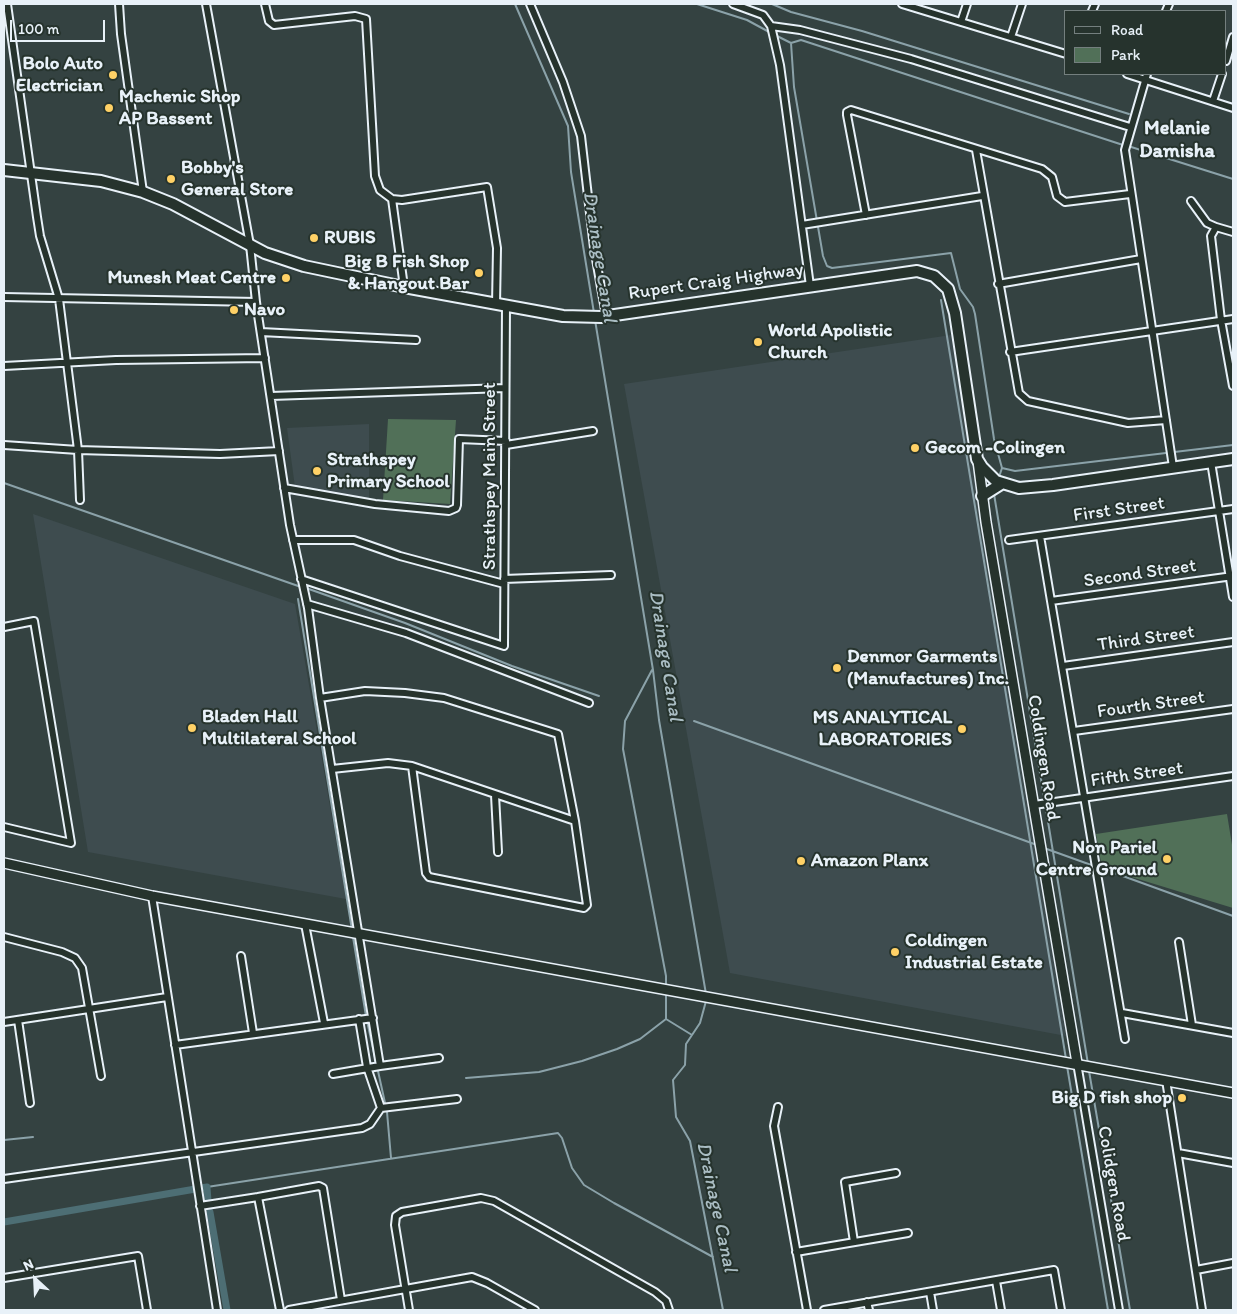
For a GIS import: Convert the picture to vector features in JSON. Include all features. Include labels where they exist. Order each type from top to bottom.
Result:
[{"type":"main road","name":"Rupert Craig Highway","points":[[4,170],[101,182],[143,192],[173,204],[250,245],[274,256],[304,266],[501,306],[585,318],[917,271],[934,276],[948,289],[955,313],[977,459]]},
{"type":"main road","points":[[977,459],[985,470],[1001,484],[1019,488],[1053,485],[1233,459]]},
{"type":"main road","name":"Coldingen Road","points":[[977,459],[982,496],[1040,804],[1077,1063]]},
{"type":"main road","points":[[982,496],[1001,484]]},
{"type":"main road","points":[[4,863],[152,896],[1077,1063],[1233,1093]]},
{"type":"street","points":[[7,4],[40,236],[59,299],[78,450],[80,500]]},
{"type":"street","points":[[119,4],[121,34],[143,192]]},
{"type":"street","points":[[206,4],[250,245],[256,302],[284,488],[307,604],[320,698],[360,934],[380,1066]]},
{"type":"street","points":[[266,4],[269,22],[274,25],[355,16],[366,19],[376,176],[380,190],[392,199],[404,287]]},
{"type":"street","points":[[530,4],[563,82],[581,136],[604,316]]},
{"type":"street","points":[[733,4],[763,15],[771,26],[780,65],[810,286]]},
{"type":"street","points":[[902,4],[1064,53]]},
{"type":"street","points":[[961,22],[966,4]]},
{"type":"street","points":[[1011,37],[1022,4]]},
{"type":"street","points":[[771,26],[800,30],[911,59],[1130,127]]},
{"type":"street","points":[[1227,58],[1233,37]]},
{"type":"street","points":[[1133,75],[1146,77],[1233,108]]},
{"type":"street","points":[[1213,101],[1222,75]]},
{"type":"street","points":[[1146,77],[1130,127],[1125,150],[1130,194],[1173,467]]},
{"type":"street","points":[[866,215],[848,112],[851,110],[1048,173],[1052,177],[1057,196],[1064,202],[1130,194]]},
{"type":"street","points":[[976,150],[982,196],[1019,393],[1028,401],[1128,423],[1166,420]]},
{"type":"street","name":"Strathspey Main Street","points":[[301,579],[311,580],[504,646],[505,388],[497,248],[487,187],[402,200],[392,199]]},
{"type":"street","points":[[802,225],[982,196]]},
{"type":"street","points":[[1191,201],[1207,223],[1233,232]]},
{"type":"street","points":[[1216,227],[1211,236],[1221,320],[1233,386]]},
{"type":"street","points":[[998,284],[1141,259]]},
{"type":"street","points":[[4,297],[256,302]]},
{"type":"street","points":[[1010,352],[1233,319]]},
{"type":"street","points":[[261,332],[416,340]]},
{"type":"street","points":[[4,366],[116,360],[265,358]]},
{"type":"street","points":[[271,396],[505,388]]},
{"type":"street","points":[[284,488],[376,504],[449,511],[456,508],[457,505],[459,439],[506,443],[593,431]]},
{"type":"street","points":[[4,445],[78,450],[220,454],[279,451]]},
{"type":"street","points":[[1211,462],[1232,576],[1233,598]]},
{"type":"street","name":"First Street","points":[[1009,540],[1233,509]]},
{"type":"street","points":[[1040,536],[1126,1039]]},
{"type":"street","points":[[293,540],[354,540],[400,556],[504,582],[610,576]]},
{"type":"street","name":"Second Street","points":[[1052,601],[1232,576]]},
{"type":"street","points":[[307,604],[406,633],[589,703]]},
{"type":"street","points":[[4,627],[34,621],[71,843],[4,826]]},
{"type":"street","name":"Third Street","points":[[1063,666],[1233,642]]},
{"type":"street","points":[[320,698],[365,691],[405,693],[444,698],[558,734],[575,821],[586,905],[584,908],[429,877],[426,873],[412,766]]},
{"type":"street","name":"Fourth Street","points":[[1074,731],[1233,709]]},
{"type":"street","points":[[332,768],[388,764],[412,766],[575,821]]},
{"type":"street","name":"Fifth Street","points":[[1040,804],[1233,776]]},
{"type":"street","points":[[495,795],[498,852]]},
{"type":"street","points":[[152,896],[217,1310]]},
{"type":"street","points":[[305,924],[324,1023]]},
{"type":"street","points":[[4,937],[62,952],[75,958],[82,968],[101,1076]]},
{"type":"street","points":[[1179,942],[1192,1025]]},
{"type":"street","points":[[241,956],[253,1034]]},
{"type":"street","points":[[4,1022],[167,997]]},
{"type":"street","points":[[1122,1013],[1233,1033]]},
{"type":"street","points":[[176,1046],[324,1023],[373,1018]]},
{"type":"street","points":[[359,1019],[368,1068],[381,1108]]},
{"type":"street","points":[[18,1020],[30,1103]]},
{"type":"street","points":[[333,1074],[439,1058]]},
{"type":"street","name":"Colidgen Road","points":[[1077,1063],[1119,1310]]},
{"type":"street","points":[[1166,1080],[1202,1310]]},
{"type":"street","points":[[4,1179],[362,1128],[370,1124],[381,1108],[457,1099]]},
{"type":"street","points":[[778,1107],[774,1126],[807,1310]]},
{"type":"street","points":[[1178,1153],[1233,1163]]},
{"type":"street","points":[[854,1242],[845,1182],[896,1173]]},
{"type":"street","points":[[200,1206],[319,1186],[323,1188],[341,1300]]},
{"type":"street","points":[[258,1197],[280,1310]]},
{"type":"street","points":[[410,1310],[394,1225],[396,1216],[402,1212],[481,1198],[494,1201],[655,1292],[666,1301],[669,1310]]},
{"type":"street","points":[[796,1252],[908,1233]]},
{"type":"street","points":[[4,1278],[138,1256],[147,1310]]},
{"type":"street","points":[[1196,1270],[1233,1263]]},
{"type":"street","points":[[824,1310],[1054,1270],[1061,1310]]},
{"type":"street","points":[[288,1310],[472,1278],[488,1283],[535,1310]]},
{"type":"street","points":[[996,1281],[1001,1310]]},
{"type":"street","points":[[930,1292],[934,1310]]},
{"type":"street","points":[[868,1302],[869,1310]]},
{"type":"shaded area","points":[[951,335],[1066,1036],[730,973],[624,384]]},
{"type":"shaded area","name":"Strathspey Primary School","points":[[369,424],[369,499],[295,487],[287,428]]},
{"type":"shaded area","name":"Bladen Hall Multilateral School","points":[[33,514],[295,604],[346,899],[88,852]]},
{"type":"green space","points":[[388,419],[456,420],[450,504],[383,500]]},
{"type":"green space","name":"Non Pariel Centre Ground","points":[[1227,814],[1233,851],[1233,908],[1102,868],[1096,834]]},
{"type":"waterway","name":"Drainage Canal","points":[[515,4],[568,126],[571,172],[594,313]]},
{"type":"waterway","points":[[697,4],[747,20],[771,33]]},
{"type":"waterway","points":[[772,4],[791,12],[862,31],[1129,114]]},
{"type":"waterway","points":[[775,35],[791,43]]},
{"type":"waterway","points":[[1123,145],[801,40],[791,43],[794,87],[823,256],[827,266],[832,268],[951,253],[960,289],[973,307],[975,314],[994,439],[1002,468],[1015,471],[1233,445]]},
{"type":"waterway","points":[[1128,146],[1233,179]]},
{"type":"waterway","points":[[941,300],[1066,1059]]},
{"type":"waterway","name":"Drainage Canal","points":[[595,320],[653,670],[659,720],[706,994]]},
{"type":"waterway","points":[[999,477],[1002,468]]},
{"type":"waterway","points":[[4,483],[301,587]]},
{"type":"waterway","points":[[994,494],[1088,1064]]},
{"type":"waterway","points":[[306,588],[405,623],[512,666],[599,696]]},
{"type":"waterway","points":[[298,599],[352,930]]},
{"type":"waterway","points":[[652,670],[625,721],[623,749],[666,976],[666,987]]},
{"type":"waterway","points":[[694,721],[1037,845]]},
{"type":"waterway","points":[[1044,848],[1094,866]]},
{"type":"waterway","points":[[1098,867],[1233,916]]},
{"type":"waterway","points":[[353,937],[366,1016]]},
{"type":"waterway","points":[[666,994],[666,1019]]},
{"type":"waterway","name":"Drainage Canal","points":[[706,1001],[700,1023],[686,1044],[685,1065],[673,1080],[676,1117],[690,1141],[723,1310]]},
{"type":"waterway","points":[[466,1078],[539,1072],[582,1061],[640,1039],[666,1019],[692,1035]]},
{"type":"waterway","points":[[367,1021],[387,1112],[391,1158]]},
{"type":"waterway","points":[[1067,1066],[1108,1310]]},
{"type":"waterway","points":[[1089,1071],[1130,1310]]},
{"type":"waterway","points":[[207,1187],[558,1133],[562,1138],[572,1168],[584,1185],[713,1257]]},
{"type":"waterway","points":[[4,1140],[33,1137]]},
{"type":"waterway","points":[[4,1222],[207,1187],[208,1201]]},
{"type":"waterway","points":[[210,1212],[227,1310]]},
{"type":"place","name":"Bolo Auto Electrician","points":[[113,75]]},
{"type":"place","name":"Machenic Shop AP Bassent","points":[[109,108]]},
{"type":"place","name":"Bobby's General Store","points":[[171,179]]},
{"type":"place","name":"RUBIS","points":[[314,238]]},
{"type":"place","name":"Big B Fish Shop & Hangout Bar","points":[[479,273]]},
{"type":"place","name":"Munesh Meat Centre","points":[[286,278]]},
{"type":"place","name":"Navo","points":[[234,310]]},
{"type":"place","name":"World Apolistic Church","points":[[758,342]]},
{"type":"place","name":"Gecom -Colingen","points":[[915,448]]},
{"type":"place","name":"Strathspey Primary School","points":[[317,471]]},
{"type":"place","name":"Denmor Garments (Manufactures) Inc.","points":[[837,668]]},
{"type":"place","name":"Bladen Hall Multilateral School","points":[[192,728]]},
{"type":"place","name":"MS ANALYTICAL LABORATORIES","points":[[962,729]]},
{"type":"place","name":"Non Pariel Centre Ground","points":[[1167,859]]},
{"type":"place","name":"Amazon Planx","points":[[801,861]]},
{"type":"place","name":"Coldingen Industrial Estate","points":[[895,952]]},
{"type":"place","name":"Big D fish shop","points":[[1182,1098]]},
{"type":"district","name":"Melanie Damisha","points":[[1177,140]]}]
